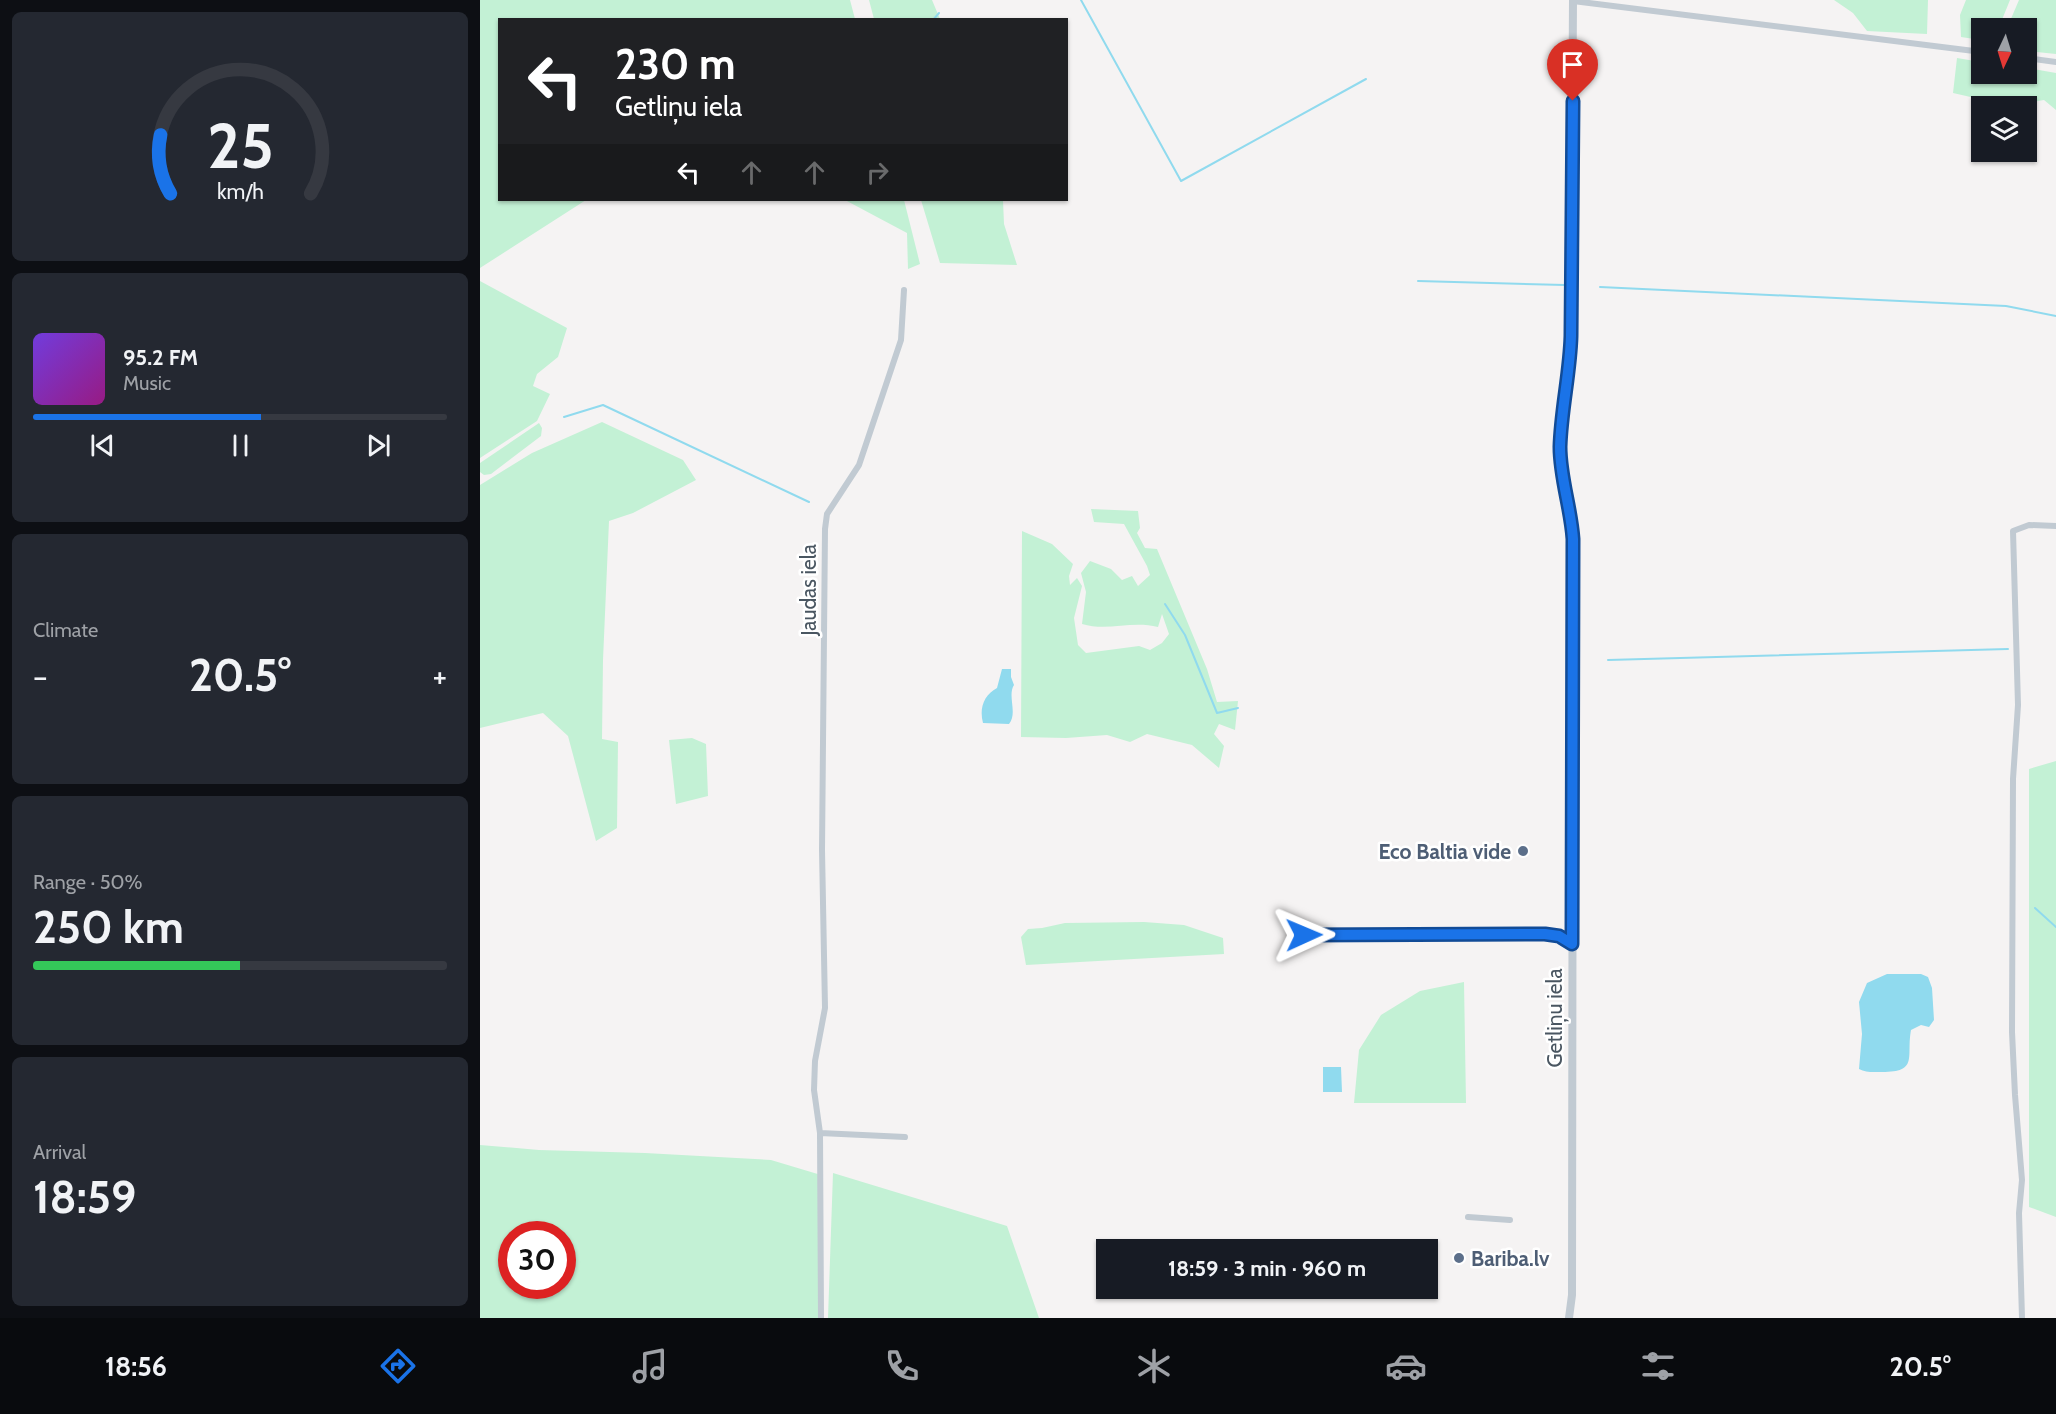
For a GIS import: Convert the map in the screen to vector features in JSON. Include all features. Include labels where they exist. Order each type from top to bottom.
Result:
[{"type":"street","points":[[1573,0],[1971,51]]},
{"type":"street","name":"Getliņu iela","points":[[1569,1318],[1572,1284],[1573,539],[1560,446],[1570,368],[1571,336],[1573,0]]},
{"type":"street","points":[[2037,59],[2056,62]]},
{"type":"street","name":"Jaudas iela","points":[[821,1318],[820,1133],[814,1090],[815,1060],[825,1008],[822,850],[825,529],[827,514],[859,465],[901,340],[904,290]]},
{"type":"street","points":[[2022,1318],[2019,1213],[2022,1180],[2012,1032],[2013,779],[2018,705],[2013,531],[2029,525],[2056,526]]},
{"type":"street","points":[[1299,934],[1545,934],[1559,936],[1572,944]]},
{"type":"street","points":[[820,1133],[905,1137]]},
{"type":"street","points":[[1468,1217],[1510,1220]]},
{"type":"green space","points":[[480,0],[850,0],[855,18],[498,18],[498,201],[584,201],[480,268]]},
{"type":"green space","points":[[869,0],[932,0],[940,18],[874,18]]},
{"type":"green space","points":[[1834,0],[1928,0],[1927,34],[1867,31],[1853,13]]},
{"type":"green space","points":[[1966,0],[2010,0],[2003,18],[1971,18],[1971,38],[1961,37],[1960,15]]},
{"type":"green space","points":[[2019,0],[2056,0],[2056,54],[2037,52],[2037,18],[2011,18]]},
{"type":"green space","points":[[1957,58],[1971,60],[1971,84],[2037,84],[2037,70],[2056,73],[2056,110],[2044,100],[2037,101],[2037,96],[1971,97],[1953,93]]},
{"type":"green space","points":[[847,201],[904,201],[920,264],[908,269],[907,233]]},
{"type":"green space","points":[[921,201],[1003,201],[1004,224],[1017,265],[940,263]]},
{"type":"green space","points":[[480,281],[567,328],[558,357],[537,374],[533,386],[550,394],[537,421],[480,458]]},
{"type":"green space","points":[[602,422],[683,460],[696,480],[633,513],[609,521],[602,739],[618,742],[617,828],[596,841],[568,736],[543,713],[480,728],[480,485],[532,453]]},
{"type":"green space","points":[[539,423],[542,428],[541,436],[491,474],[484,475],[480,472],[480,463]]},
{"type":"green space","points":[[1091,509],[1138,511],[1140,528],[1137,533],[1145,548],[1157,549],[1207,669],[1217,702],[1238,701],[1235,730],[1219,724],[1214,734],[1224,746],[1219,768],[1192,745],[1147,734],[1130,742],[1107,735],[1066,738],[1021,737],[1022,531],[1052,544],[1073,564],[1069,576],[1070,585],[1077,578],[1082,586],[1074,618],[1078,645],[1086,653],[1139,646],[1150,650],[1162,643],[1169,634],[1162,614],[1158,627],[1138,625],[1101,627],[1082,624],[1086,592],[1081,573],[1090,561],[1111,569],[1122,580],[1132,576],[1138,586],[1150,575],[1124,524],[1094,522]]},
{"type":"green space","points":[[692,738],[706,744],[708,796],[676,804],[669,740]]},
{"type":"green space","points":[[2056,761],[2056,1217],[2029,1207],[2029,769]]},
{"type":"green space","points":[[1144,922],[1184,925],[1223,938],[1224,954],[1026,965],[1021,937],[1028,929],[1065,923]]},
{"type":"green space","points":[[1464,982],[1466,1103],[1354,1103],[1359,1050],[1381,1015],[1420,991]]},
{"type":"green space","points":[[480,1145],[539,1150],[771,1160],[821,1175],[821,1318],[480,1318]]},
{"type":"green space","points":[[833,1173],[1007,1226],[1039,1318],[828,1318]]},
{"type":"water","points":[[1002,669],[1011,669],[1014,685],[1012,720],[1009,724],[983,723],[984,702],[997,688]]},
{"type":"water","points":[[1887,974],[1921,974],[1928,977],[1932,988],[1934,1020],[1929,1027],[1921,1025],[1911,1030],[1906,1066],[1894,1071],[1864,1071],[1859,1069],[1862,1034],[1859,1002],[1867,983]]},
{"type":"water","points":[[1323,1067],[1341,1067],[1342,1092],[1323,1092]]},
{"type":"waterway","points":[[1081,0],[1181,181],[1366,79]]},
{"type":"waterway","points":[[935,18],[939,13]]},
{"type":"waterway","points":[[1418,281],[1565,285]]},
{"type":"waterway","points":[[1600,287],[2006,306],[2056,316]]},
{"type":"waterway","points":[[564,417],[603,405],[809,502]]},
{"type":"waterway","points":[[1165,604],[1185,635],[1217,713],[1238,708]]},
{"type":"waterway","points":[[1608,660],[2008,649]]},
{"type":"waterway","points":[[2035,908],[2056,927]]},
{"type":"place","name":"Eco Baltia vide","points":[[1523,851]]},
{"type":"place","name":"Bariba.lv","points":[[1459,1258]]},
{"type":"route","points":[[1304,935],[1545,934],[1559,936],[1572,944],[1573,539],[1560,446],[1570,368],[1573,101]]}]
